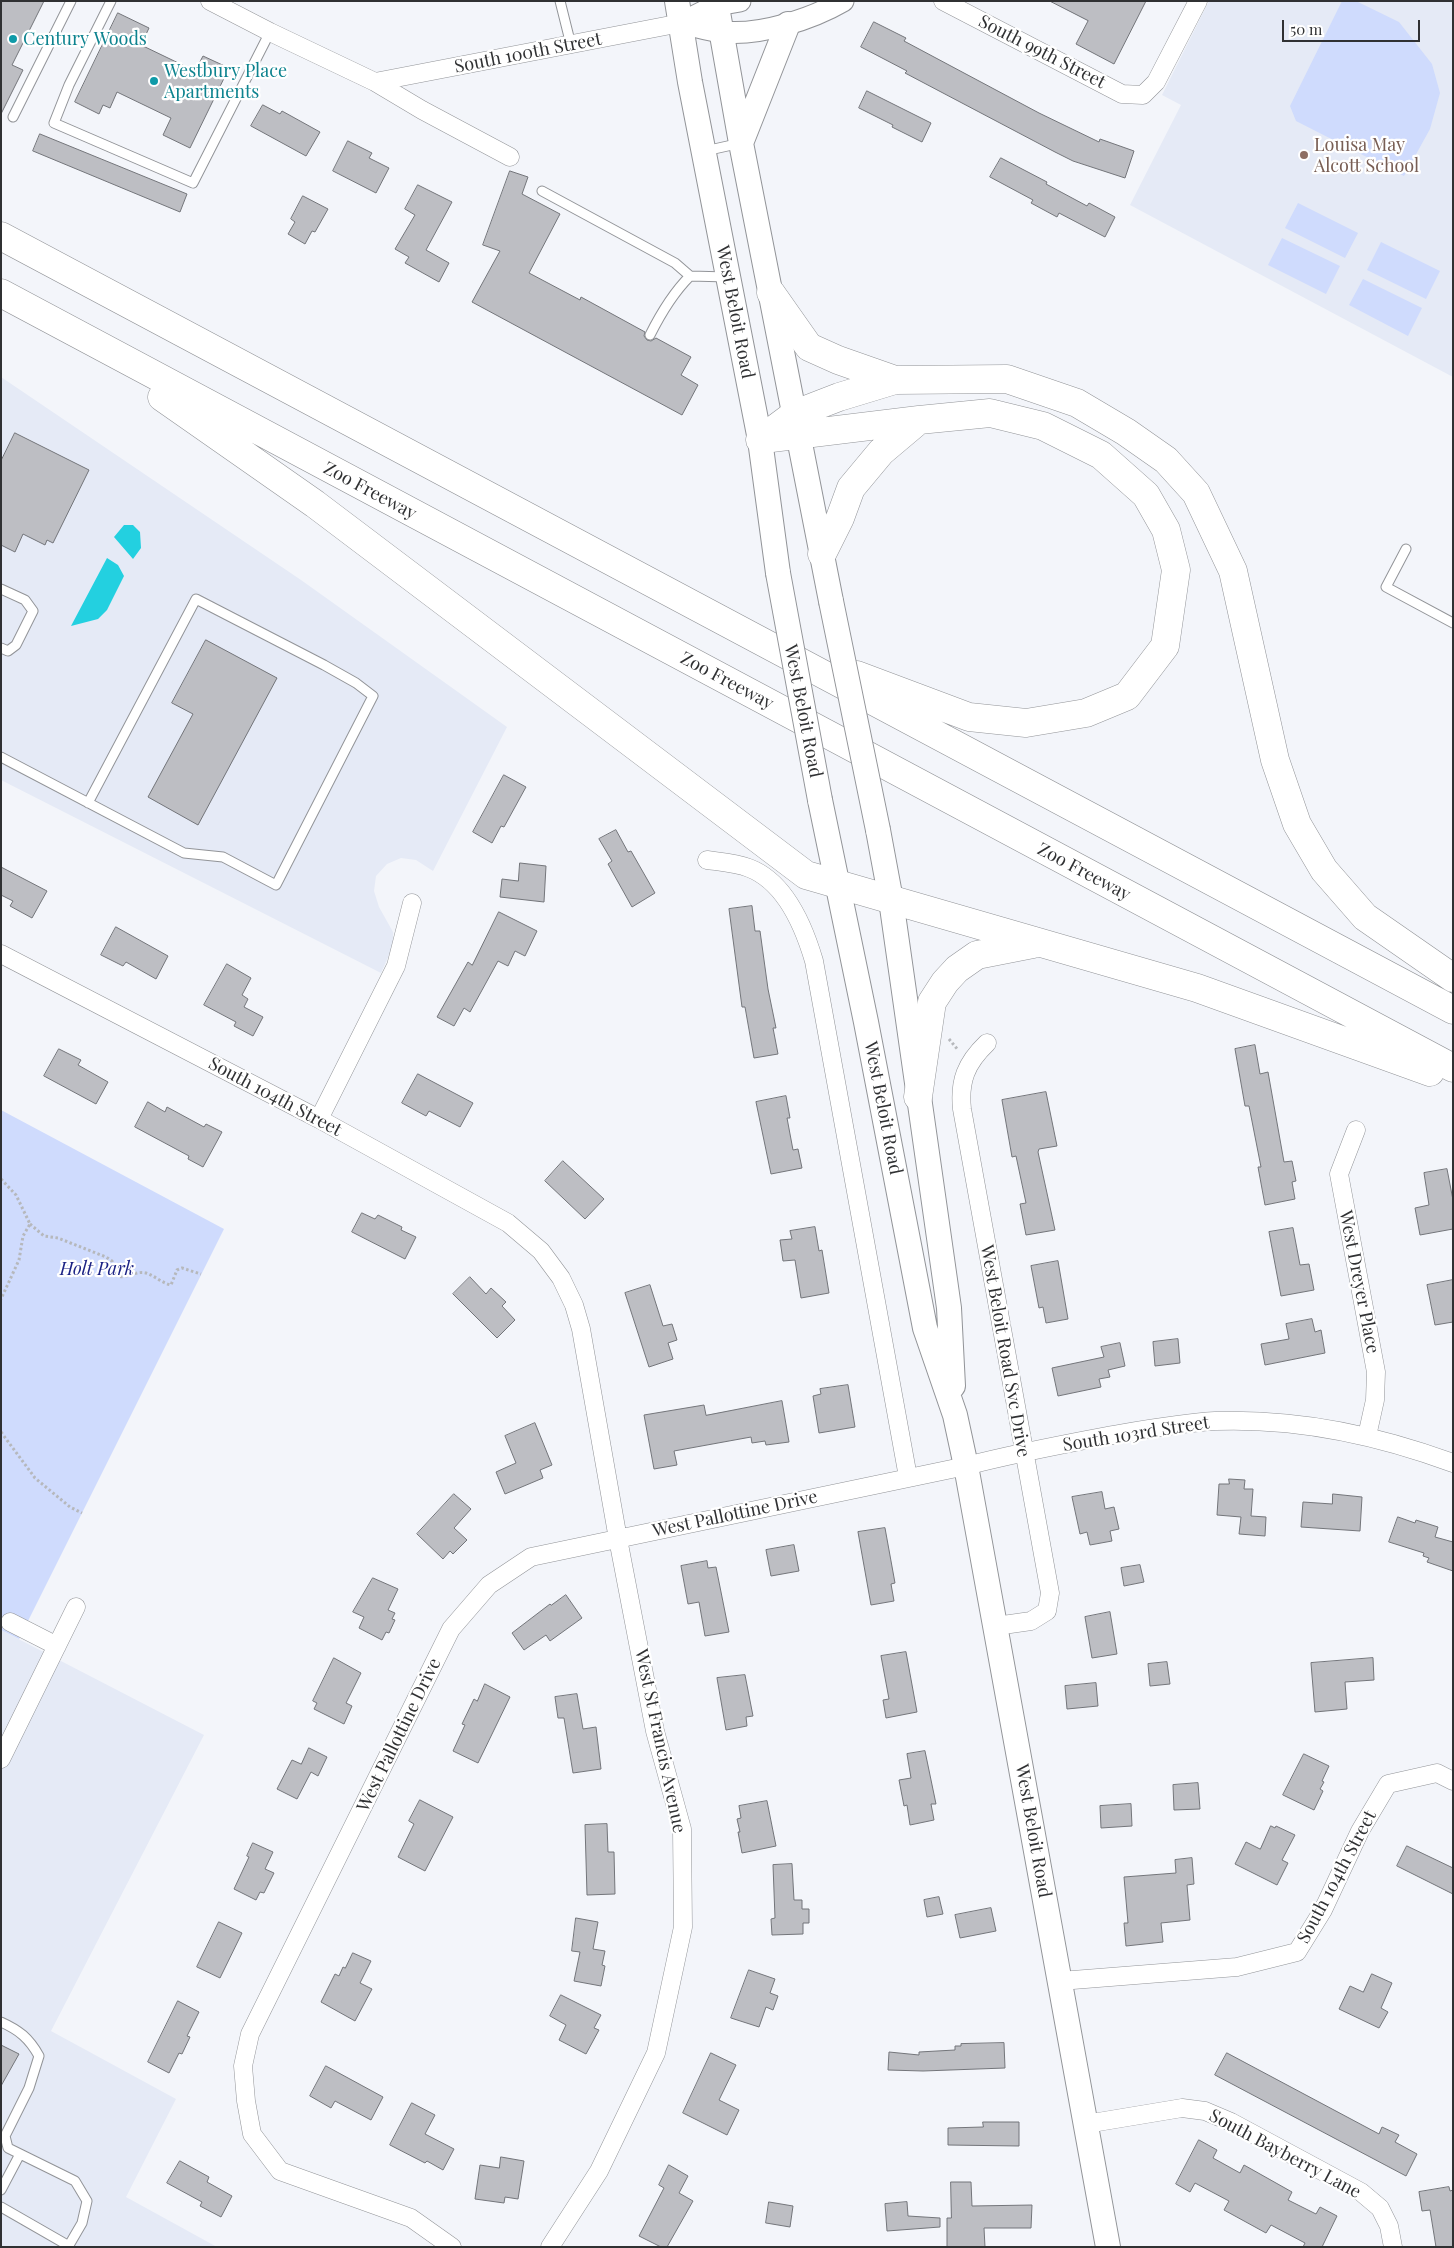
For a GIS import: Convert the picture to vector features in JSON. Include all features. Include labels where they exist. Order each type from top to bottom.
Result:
[{"type":"highway","points":[[1,236],[1453,1010]]},
{"type":"highway","name":"Zoo Freeway","points":[[1,293],[1453,1068]]},
{"type":"highway","points":[[771,293],[809,347],[838,360],[895,380]]},
{"type":"highway","points":[[61,326],[315,504],[806,875],[1197,988],[1453,1081]]},
{"type":"highway","points":[[760,440],[797,425],[838,397],[895,380],[1007,379],[1077,403],[1126,432],[1166,460],[1196,493],[1233,570],[1275,760],[1297,824],[1324,870],[1365,917],[1453,978]]},
{"type":"highway","points":[[757,638],[969,717],[1026,723],[1086,713],[1127,696],[1165,646],[1176,570],[1166,530],[1146,495],[1102,455],[1043,426],[990,413],[818,431],[797,425]]},
{"type":"highway","points":[[822,554],[840,518],[850,488],[881,452],[919,420]]},
{"type":"highway","points":[[918,1097],[932,1002],[944,982],[957,969],[977,955],[1042,942]]},
{"type":"main road","name":"West Beloit Road","points":[[717,3],[741,143],[891,900],[949,1308],[955,1415]]},
{"type":"main road","name":"West Beloit Road","points":[[679,12],[760,440],[778,573],[820,800],[866,1022],[925,1328],[955,1415],[966,1466],[1108,2247]]},
{"type":"main road","points":[[741,143],[788,24]]},
{"type":"street","points":[[210,1],[375,82],[422,110],[510,157]]},
{"type":"street","points":[[679,12],[717,3],[740,1]]},
{"type":"street","points":[[679,12],[723,32],[746,32],[788,24],[843,1]]},
{"type":"street","name":"South 99th Street","points":[[943,1],[1122,94],[1143,95],[1156,82],[1198,1]]},
{"type":"street","name":"South 100th Street","points":[[375,82],[570,45],[679,12]]},
{"type":"street","points":[[707,860],[737,864],[751,868],[762,875],[782,895],[806,933],[814,961],[908,1477]]},
{"type":"street","points":[[319,1120],[396,966],[412,903]]},
{"type":"street","name":"South 104th Street","points":[[1,954],[319,1120],[508,1223],[541,1250]]},
{"type":"street","name":"West Beloit Road Svc Drive","points":[[987,1043],[976,1054],[970,1064],[960,1090],[962,1109],[1050,1593],[1047,1611],[1031,1621],[996,1626]]},
{"type":"street","name":"West Dreyer Place","points":[[1356,1130],[1339,1174],[1376,1372],[1375,1400],[1367,1436]]},
{"type":"street","name":"West St Francis Avenue","points":[[541,1250],[561,1278],[578,1319],[655,1731],[682,1828],[683,1927],[656,2053],[599,2172],[550,2247]]},
{"type":"street","name":"South 103rd Street","points":[[966,1466],[1024,1452],[1159,1427],[1216,1421],[1297,1424],[1367,1436],[1414,1448],[1453,1463]]},
{"type":"street","name":"West Pallottine Drive","points":[[452,2247],[411,2218],[280,2171],[252,2134],[246,2101],[243,2066],[250,2034],[451,1629],[489,1585],[531,1557],[966,1466]]},
{"type":"street","points":[[3,1750],[76,1607]]},
{"type":"street","points":[[10,1622],[57,1646]]},
{"type":"street","name":"South 104th Street","points":[[1060,1981],[1237,1967],[1297,1952],[1323,1910],[1360,1831],[1388,1784],[1437,1773],[1453,1781]]},
{"type":"street","name":"South Bayberry Lane","points":[[1086,2124],[1182,2108],[1205,2111],[1231,2122],[1361,2192],[1380,2208],[1389,2226],[1394,2247]]},
{"type":"lane","points":[[13,117],[71,1]]},
{"type":"lane","points":[[111,1],[69,85],[54,123],[193,183],[270,32]]},
{"type":"lane","points":[[560,1],[570,45]]},
{"type":"lane","points":[[704,151],[741,143]]},
{"type":"lane","points":[[542,191],[675,263],[690,276],[728,277]]},
{"type":"lane","points":[[650,335],[678,288],[690,276]]},
{"type":"lane","points":[[1406,549],[1386,587],[1453,623]]},
{"type":"lane","points":[[1,589],[25,600],[33,610],[16,645],[8,651],[1,648]]},
{"type":"lane","points":[[1,757],[88,803],[184,853],[223,857],[276,885],[373,696],[356,683],[324,664],[196,599],[88,803]]},
{"type":"lane","points":[[1,2022],[22,2032],[39,2056],[29,2088],[5,2136],[5,2148],[75,2181],[87,2202],[82,2223],[68,2246],[1,2207]]},
{"type":"lane","points":[[1,2190],[20,2154]]},
{"type":"path","points":[[947,1036],[970,1064]]},
{"type":"path","points":[[1,1179],[16,1195],[30,1224],[44,1236],[58,1238],[106,1257],[112,1261],[116,1274],[122,1277],[142,1272],[171,1285],[177,1270],[182,1268],[201,1274]]},
{"type":"path","points":[[1,1299],[19,1260],[20,1246],[30,1224]]},
{"type":"path","points":[[1,1432],[35,1478],[70,1507],[82,1513]]},
{"type":"shaded area","name":"Louisa May Alcott School","points":[[1209,1],[1453,1],[1453,377],[1130,205],[1181,105],[1162,95]]},
{"type":"shaded area","points":[[1,377],[301,580],[507,727],[433,871],[416,860],[401,858],[387,864],[376,876],[374,891],[379,907],[393,932],[393,946],[381,973],[1,780]]},
{"type":"shaded area","points":[[1,1630],[204,1735],[51,2031],[176,2099],[126,2197],[217,2247],[1,2247]]},
{"type":"green space","points":[[1342,1],[1356,1],[1399,22],[1432,64],[1440,93],[1430,129],[1404,176],[1296,121],[1290,106]]},
{"type":"green space","points":[[1298,203],[1358,233],[1345,258],[1285,228]]},
{"type":"green space","points":[[1282,238],[1340,266],[1326,294],[1268,265]]},
{"type":"green space","points":[[1381,242],[1440,271],[1426,299],[1367,270]]},
{"type":"green space","points":[[1363,279],[1422,308],[1408,336],[1349,305]]},
{"type":"green space","name":"Holt Park","points":[[1,1110],[224,1229],[19,1639],[1,1630]]},
{"type":"water","points":[[124,525],[133,525],[140,532],[141,548],[133,559],[114,537]]},
{"type":"water","points":[[107,558],[118,565],[124,576],[107,610],[98,619],[71,626]]},
{"type":"building","name":"Century Woods","points":[[1,1],[44,1],[12,65],[23,70],[1,114]]},
{"type":"building","points":[[1050,1],[1146,1],[1114,64],[1076,44],[1088,21]]},
{"type":"building","name":"Westbury Place Apartments","points":[[118,13],[149,28],[141,45],[195,71],[203,56],[229,68],[190,148],[163,135],[171,118],[117,92],[110,108],[103,105],[99,114],[75,102]]},
{"type":"building","points":[[874,22],[906,38],[904,41],[1039,113],[1099,142],[1100,139],[1134,151],[1125,178],[1073,161],[905,73],[907,71],[861,47]]},
{"type":"building","points":[[867,91],[931,123],[922,142],[859,108]]},
{"type":"building","points":[[263,105],[280,114],[282,111],[320,132],[306,156],[251,126]]},
{"type":"building","points":[[40,134],[187,194],[180,212],[33,151]]},
{"type":"building","points":[[348,141],[372,153],[369,158],[389,168],[376,193],[333,171]]},
{"type":"building","points":[[1001,158],[1087,206],[1089,203],[1115,217],[1105,237],[1059,213],[1057,217],[1031,203],[1033,200],[990,177]]},
{"type":"building","points":[[510,171],[528,177],[522,194],[560,214],[529,273],[580,300],[581,297],[645,332],[644,336],[647,340],[651,341],[656,338],[691,357],[681,375],[698,385],[682,415],[472,302],[500,251],[483,245]]},
{"type":"building","points":[[418,185],[452,202],[426,250],[449,263],[439,282],[405,263],[409,257],[395,249],[415,215],[405,209]]},
{"type":"building","points":[[303,196],[328,209],[315,232],[312,231],[305,244],[288,234],[295,222],[291,219]]},
{"type":"building","points":[[15,433],[89,470],[53,543],[47,540],[45,545],[23,534],[15,552],[1,545],[1,461]]},
{"type":"building","points":[[206,640],[277,678],[198,825],[148,797],[193,714],[172,703]]},
{"type":"building","points":[[504,775],[526,787],[504,827],[501,826],[492,843],[473,832]]},
{"type":"building","points":[[616,830],[628,852],[631,851],[655,893],[632,907],[608,864],[612,861],[599,839]]},
{"type":"building","points":[[520,863],[546,866],[544,902],[500,897],[502,879],[518,881]]},
{"type":"building","points":[[1,867],[47,891],[32,918],[10,906],[13,901],[1,895]]},
{"type":"building","points":[[752,906],[755,931],[760,931],[768,989],[776,1028],[773,1028],[778,1054],[754,1058],[745,1007],[742,1007],[729,909]]},
{"type":"building","points":[[499,912],[537,931],[525,956],[515,951],[508,966],[498,961],[470,1012],[464,1008],[454,1026],[437,1017],[468,962],[472,965]]},
{"type":"building","points":[[116,927],[168,956],[156,979],[126,962],[123,966],[101,955]]},
{"type":"building","points":[[227,964],[251,978],[242,995],[248,999],[244,1007],[263,1017],[253,1036],[234,1026],[236,1022],[204,1005]]},
{"type":"building","points":[[1255,1045],[1260,1074],[1268,1072],[1284,1162],[1292,1161],[1296,1181],[1292,1182],[1295,1199],[1265,1205],[1258,1167],[1261,1167],[1249,1106],[1245,1106],[1235,1049]]},
{"type":"building","points":[[59,1049],[81,1060],[78,1065],[108,1082],[96,1104],[44,1076]]},
{"type":"building","points":[[418,1074],[473,1103],[460,1127],[429,1111],[426,1116],[402,1103]]},
{"type":"building","points":[[1046,1092],[1057,1146],[1039,1149],[1038,1152],[1055,1230],[1026,1235],[1020,1204],[1026,1203],[1016,1156],[1012,1157],[1002,1100]]},
{"type":"building","points":[[786,1096],[790,1118],[787,1118],[793,1150],[798,1149],[802,1168],[771,1174],[756,1102]]},
{"type":"building","points":[[148,1102],[165,1112],[167,1107],[204,1127],[206,1124],[222,1132],[203,1167],[188,1159],[189,1156],[135,1127]]},
{"type":"building","points":[[563,1161],[604,1199],[585,1219],[545,1181]]},
{"type":"building","points":[[1447,1169],[1453,1200],[1453,1229],[1420,1235],[1415,1208],[1429,1205],[1424,1173]]},
{"type":"building","points":[[362,1213],[375,1219],[378,1215],[402,1227],[401,1230],[416,1237],[405,1259],[352,1232]]},
{"type":"building","points":[[815,1227],[819,1251],[822,1250],[829,1293],[801,1298],[795,1260],[783,1261],[780,1240],[792,1239],[790,1231]]},
{"type":"building","points":[[1293,1228],[1300,1265],[1309,1264],[1314,1290],[1281,1296],[1269,1232]]},
{"type":"building","points":[[1058,1261],[1068,1319],[1046,1323],[1043,1307],[1039,1308],[1031,1266]]},
{"type":"building","points":[[470,1277],[486,1294],[491,1288],[506,1302],[502,1306],[515,1320],[497,1338],[453,1294]]},
{"type":"building","points":[[1453,1280],[1453,1322],[1435,1325],[1427,1285]]},
{"type":"building","points":[[650,1285],[663,1326],[672,1324],[677,1340],[668,1343],[673,1359],[649,1367],[625,1293]]},
{"type":"building","points":[[1312,1319],[1315,1332],[1321,1330],[1325,1353],[1265,1365],[1261,1344],[1289,1339],[1286,1324]]},
{"type":"building","points":[[1178,1339],[1180,1363],[1155,1366],[1153,1342]]},
{"type":"building","points":[[1120,1343],[1125,1366],[1108,1370],[1110,1377],[1099,1379],[1101,1387],[1058,1396],[1052,1368],[1104,1357],[1101,1347]]},
{"type":"building","points":[[848,1385],[855,1427],[819,1433],[813,1396],[821,1394],[820,1389]]},
{"type":"building","points":[[782,1401],[789,1442],[766,1445],[765,1441],[752,1443],[751,1437],[674,1451],[677,1465],[654,1469],[644,1415],[704,1405],[706,1415]]},
{"type":"building","points":[[535,1423],[552,1465],[540,1470],[543,1478],[505,1494],[496,1472],[516,1463],[505,1436]]},
{"type":"building","points":[[1229,1479],[1245,1480],[1244,1489],[1253,1489],[1251,1516],[1266,1517],[1265,1536],[1239,1534],[1241,1517],[1217,1515],[1219,1484],[1229,1484]]},
{"type":"building","points":[[1102,1492],[1105,1509],[1114,1507],[1119,1529],[1110,1531],[1112,1541],[1090,1545],[1087,1532],[1080,1534],[1072,1497]]},
{"type":"building","points":[[454,1494],[471,1509],[454,1528],[467,1540],[453,1554],[450,1551],[443,1559],[417,1534]]},
{"type":"building","points":[[1333,1494],[1362,1497],[1360,1531],[1301,1527],[1303,1502],[1332,1504]]},
{"type":"building","points":[[1398,1517],[1415,1523],[1416,1520],[1438,1527],[1435,1537],[1453,1542],[1453,1571],[1427,1562],[1429,1558],[1423,1556],[1424,1553],[1389,1542]]},
{"type":"building","points":[[885,1528],[895,1583],[891,1584],[894,1601],[871,1605],[858,1532]]},
{"type":"building","points":[[794,1545],[799,1571],[771,1576],[766,1550]]},
{"type":"building","points":[[707,1561],[708,1568],[716,1567],[729,1632],[705,1636],[699,1602],[688,1604],[681,1566]]},
{"type":"building","points":[[1140,1565],[1144,1582],[1124,1586],[1121,1568]]},
{"type":"building","points":[[373,1578],[398,1589],[388,1610],[395,1613],[392,1619],[395,1620],[389,1633],[386,1632],[382,1640],[359,1628],[364,1617],[353,1612]]},
{"type":"building","points":[[566,1595],[582,1618],[550,1641],[546,1635],[524,1650],[512,1633],[550,1604]]},
{"type":"building","points":[[1110,1612],[1117,1654],[1092,1658],[1085,1617]]},
{"type":"building","points":[[906,1652],[917,1712],[886,1718],[883,1700],[889,1699],[881,1656]]},
{"type":"building","points":[[334,1658],[361,1673],[346,1703],[352,1706],[344,1724],[314,1709],[317,1703],[313,1701]]},
{"type":"building","points":[[1373,1658],[1374,1680],[1345,1682],[1347,1709],[1315,1712],[1311,1663]]},
{"type":"building","points":[[1167,1662],[1170,1684],[1150,1686],[1148,1664]]},
{"type":"building","points":[[745,1675],[753,1716],[746,1717],[747,1726],[726,1730],[717,1678]]},
{"type":"building","points":[[1096,1683],[1098,1706],[1067,1709],[1065,1686]]},
{"type":"building","points":[[485,1684],[510,1697],[478,1763],[453,1751],[465,1725],[462,1724],[474,1699],[477,1701]]},
{"type":"building","points":[[577,1694],[583,1729],[596,1727],[601,1769],[573,1773],[564,1718],[558,1718],[555,1697]]},
{"type":"building","points":[[309,1748],[327,1757],[318,1776],[311,1772],[297,1799],[277,1789],[292,1760],[301,1764]]},
{"type":"building","points":[[925,1751],[936,1804],[931,1804],[934,1820],[910,1825],[907,1805],[904,1806],[899,1780],[911,1778],[907,1754]]},
{"type":"building","points":[[1304,1754],[1329,1766],[1320,1789],[1323,1791],[1314,1810],[1283,1795]]},
{"type":"building","points":[[1198,1783],[1200,1809],[1174,1810],[1173,1785]]},
{"type":"building","points":[[420,1800],[453,1817],[425,1871],[398,1857],[414,1824],[409,1821]]},
{"type":"building","points":[[767,1801],[776,1846],[742,1853],[737,1819],[741,1818],[739,1806]]},
{"type":"building","points":[[1131,1804],[1132,1826],[1101,1828],[1100,1806]]},
{"type":"building","points":[[607,1824],[608,1852],[614,1852],[615,1894],[587,1895],[585,1825]]},
{"type":"building","points":[[1271,1826],[1275,1828],[1276,1826],[1295,1835],[1282,1860],[1288,1863],[1277,1885],[1235,1864],[1246,1842],[1260,1849]]},
{"type":"building","points":[[253,1843],[273,1852],[265,1869],[274,1873],[264,1893],[260,1892],[256,1900],[234,1889],[249,1857],[247,1856]]},
{"type":"building","points":[[1407,1846],[1453,1868],[1453,1894],[1397,1866]]},
{"type":"building","points":[[1192,1858],[1194,1884],[1187,1885],[1190,1920],[1161,1923],[1163,1942],[1126,1946],[1124,1923],[1128,1923],[1124,1877],[1176,1873],[1175,1860]]},
{"type":"building","points":[[792,1864],[794,1900],[802,1900],[802,1909],[809,1909],[809,1923],[803,1923],[803,1934],[772,1935],[771,1919],[775,1918],[773,1865]]},
{"type":"building","points":[[939,1897],[943,1914],[927,1917],[924,1900]]},
{"type":"building","points":[[991,1908],[996,1931],[960,1938],[955,1915]]},
{"type":"building","points":[[576,1918],[598,1922],[593,1949],[605,1951],[602,1965],[605,1966],[601,1986],[574,1981],[580,1952],[572,1951]]},
{"type":"building","points":[[219,1922],[242,1933],[220,1978],[197,1967]]},
{"type":"building","points":[[353,1953],[371,1961],[360,1983],[372,1989],[355,2021],[321,2002],[335,1974],[339,1976]]},
{"type":"building","points":[[749,1970],[775,1979],[770,1993],[778,1996],[773,2010],[766,2007],[759,2027],[731,2018]]},
{"type":"building","points":[[1372,1974],[1392,1983],[1381,2008],[1388,2012],[1379,2028],[1339,2009],[1350,1986],[1363,1992]]},
{"type":"building","points":[[561,1995],[601,2015],[594,2028],[599,2030],[586,2054],[559,2040],[566,2025],[550,2016]]},
{"type":"building","points":[[178,2001],[199,2012],[187,2036],[190,2037],[182,2054],[179,2053],[169,2073],[148,2062]]},
{"type":"building","points":[[1004,2043],[1005,2068],[923,2071],[888,2070],[889,2052],[919,2055],[919,2052],[955,2050],[955,2046],[961,2046],[961,2044]]},
{"type":"building","points":[[1,2045],[19,2054],[1,2086]]},
{"type":"building","points":[[711,2053],[736,2065],[719,2100],[739,2110],[727,2135],[683,2113]]},
{"type":"building","points":[[1227,2053],[1379,2134],[1382,2127],[1399,2135],[1395,2142],[1417,2154],[1406,2176],[1215,2075]]},
{"type":"building","points":[[326,2066],[383,2097],[371,2120],[335,2101],[331,2108],[310,2096]]},
{"type":"building","points":[[412,2103],[435,2115],[425,2134],[454,2149],[443,2170],[390,2145]]},
{"type":"building","points":[[983,2122],[1019,2122],[1019,2146],[948,2145],[948,2128],[983,2127]]},
{"type":"building","points":[[1199,2140],[1217,2150],[1213,2158],[1240,2173],[1244,2165],[1292,2192],[1288,2200],[1316,2214],[1320,2207],[1337,2216],[1322,2247],[1303,2247],[1305,2243],[1271,2225],[1266,2233],[1224,2210],[1229,2201],[1195,2183],[1190,2192],[1176,2184]]},
{"type":"building","points":[[501,2157],[524,2161],[518,2199],[505,2197],[504,2203],[475,2199],[480,2165],[499,2168]]},
{"type":"building","points":[[180,2161],[209,2177],[207,2182],[232,2196],[221,2217],[200,2206],[202,2202],[167,2183]]},
{"type":"building","points":[[669,2165],[688,2176],[679,2193],[693,2201],[667,2247],[661,2247],[639,2236],[664,2188],[659,2185]]},
{"type":"building","points":[[951,2182],[971,2182],[972,2206],[1032,2205],[1031,2228],[984,2228],[985,2247],[947,2247],[947,2218],[951,2218]]},
{"type":"building","points":[[1449,2187],[1450,2191],[1453,2190],[1453,2247],[1436,2247],[1430,2210],[1422,2211],[1419,2192]]},
{"type":"building","points":[[769,2202],[793,2206],[790,2227],[766,2223]]},
{"type":"building","points":[[907,2202],[908,2216],[940,2218],[940,2227],[887,2231],[885,2204]]},
{"type":"place","name":"Century Woods","points":[[13,39]]},
{"type":"place","name":"Westbury Place Apartments","points":[[154,81]]},
{"type":"place","name":"Louisa May Alcott School","points":[[1304,155]]}]
